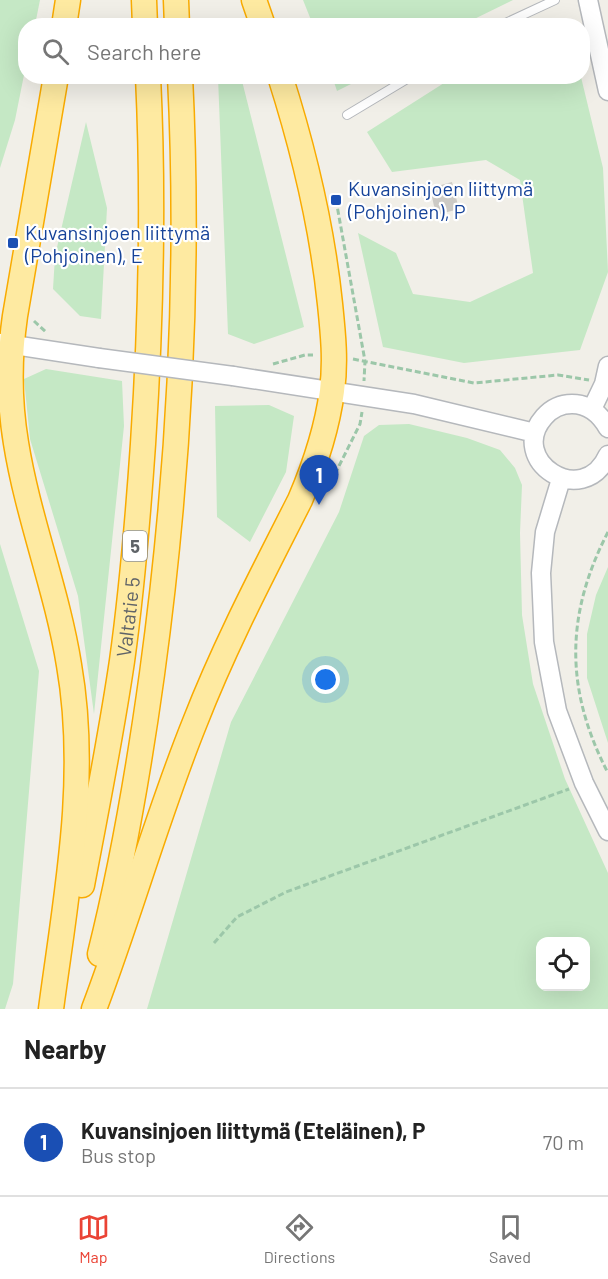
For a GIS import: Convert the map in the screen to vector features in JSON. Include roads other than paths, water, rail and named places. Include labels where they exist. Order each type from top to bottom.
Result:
[{"type":"highway","points":[[65,18],[68,0]]},
{"type":"highway","points":[[144,0],[145,18]]},
{"type":"highway","points":[[176,0],[177,18]]},
{"type":"highway","points":[[254,0],[260,18]]},
{"type":"highway","points":[[52,1009],[75,809],[77,759],[75,712],[67,654],[24,486],[16,442],[11,374],[6,344],[55,84]]},
{"type":"highway","name":"Valtatie 5","points":[[52,1009],[81,890],[102,783],[122,660],[137,533],[150,334],[152,232],[148,84]]},
{"type":"highway","name":"Valtatie 5","points":[[86,1009],[124,847],[162,595],[183,342],[185,250],[180,84]]},
{"type":"highway","points":[[94,1009],[114,956],[164,802],[195,721],[218,666],[310,476],[326,429],[333,390],[335,356],[326,264],[318,216],[295,123],[283,84]]},
{"type":"street","points":[[588,0],[608,91]]},
{"type":"street","points":[[6,344],[333,390],[414,404],[535,433]]},
{"type":"street","points":[[592,409],[604,384],[608,366]]},
{"type":"street","points":[[608,428],[602,417],[592,409],[581,405],[558,406],[540,422],[535,433],[534,444],[542,466],[551,474],[573,480],[585,478],[596,472],[608,455]]},
{"type":"street","points":[[561,478],[545,532],[541,573],[544,642],[557,711],[585,783],[608,831]]},
{"type":"lane","points":[[516,18],[555,0]]},
{"type":"lane","points":[[347,115],[399,84]]},
{"type":"place","name":"Kuvansinjoen liittymä (Pohjoinen), P","points":[[336,200]]},
{"type":"place","name":"Kuvansinjoen liittymä (Pohjoinen), E","points":[[13,243]]},
{"type":"place","name":"Kuvansinjoen liittymä (Eteläinen), P","points":[[319,505]]}]
